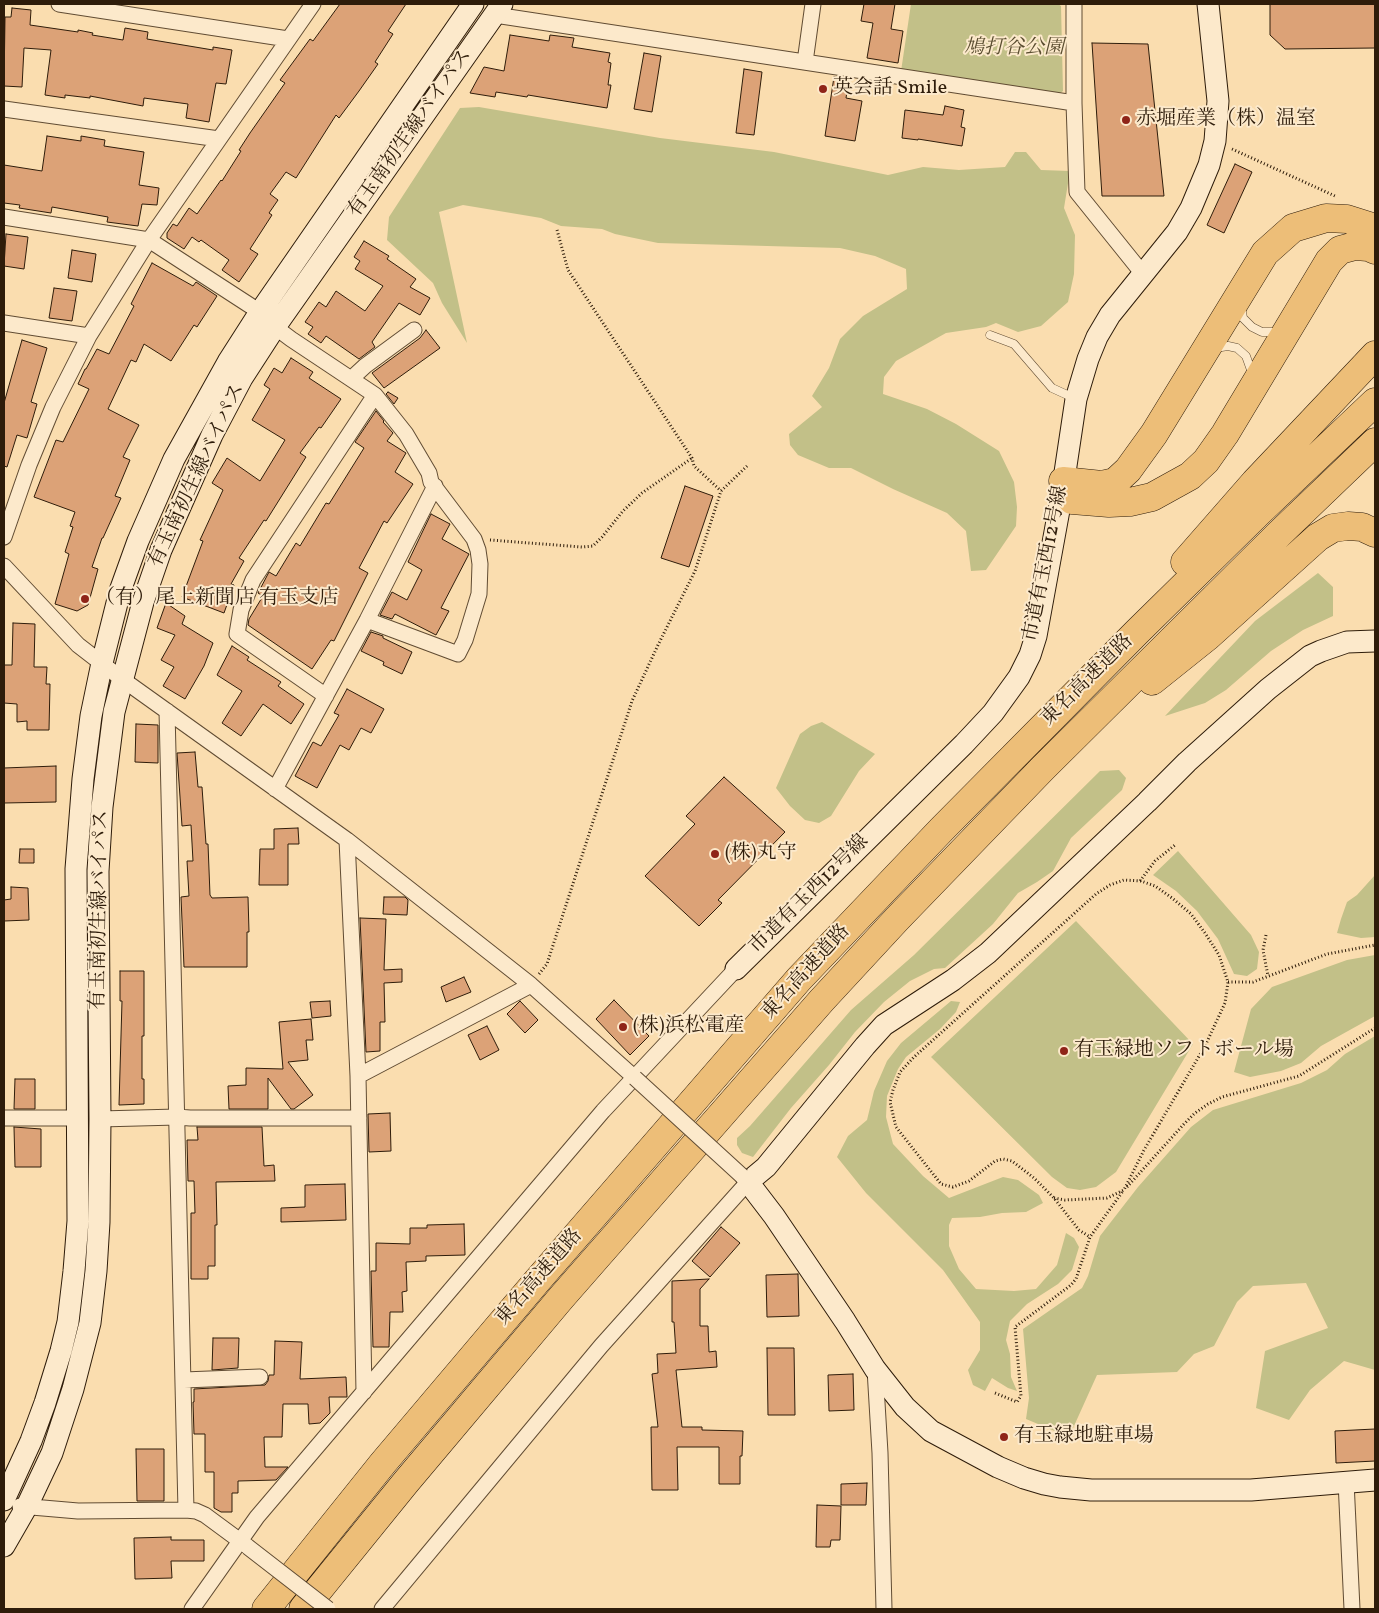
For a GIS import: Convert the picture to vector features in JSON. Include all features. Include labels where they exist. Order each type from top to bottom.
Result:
[{"type":"highway","points":[[1062,490],[1114,482],[1128,470],[1154,434],[1243,287],[1266,253],[1293,228],[1326,218],[1347,219],[1375,228]]},
{"type":"highway","points":[[1062,490],[1109,503],[1130,502],[1152,497],[1190,476],[1206,461],[1225,434],[1249,391],[1329,261],[1340,250],[1355,246],[1368,246],[1375,250]]},
{"type":"highway","points":[[1022,747],[1255,482],[1375,355]]},
{"type":"highway","name":"東名高速道路","points":[[266,1609],[389,1456],[787,994],[881,893],[1022,747],[1237,534],[1375,402]]},
{"type":"highway","name":"東名高速道路","points":[[303,1609],[406,1482],[561,1298],[815,1007],[897,918],[1043,768],[1279,534],[1375,442]]},
{"type":"highway","points":[[1043,768],[1207,637],[1318,537],[1333,528],[1348,526],[1362,527],[1375,534]]},
{"type":"street","points":[[59,4],[145,10],[288,39]]},
{"type":"street","points":[[4,537],[29,465],[50,416],[89,336],[150,240],[312,4]]},
{"type":"street","name":"有玉南初生線バイパス","points":[[4,1502],[31,1441],[45,1403],[68,1322],[78,1221],[76,869],[83,779],[91,716],[120,592],[138,541],[156,500],[194,422],[228,362],[260,312],[473,4]]},
{"type":"street","points":[[805,62],[813,4]]},
{"type":"street","points":[[1074,4],[1074,103],[1077,192],[1143,274]]},
{"type":"street","name":"市道有玉西12号線","points":[[736,969],[964,744],[1007,696],[1030,655],[1036,636],[1076,398],[1088,359],[1097,337],[1110,315],[1177,232],[1191,208],[1209,165],[1215,141],[1218,101],[1208,4]]},
{"type":"street","points":[[498,9],[805,62],[1074,103]]},
{"type":"street","name":"有玉南初生線バイパス","points":[[4,1546],[27,1506],[52,1453],[73,1389],[90,1323],[99,1222],[98,871],[107,754],[114,712],[143,602],[161,550],[212,435],[242,378],[275,327],[498,9]]},
{"type":"street","points":[[4,109],[219,139]]},
{"type":"street","points":[[4,217],[150,240],[260,312]]},
{"type":"street","points":[[4,323],[89,336]]},
{"type":"street","points":[[275,327],[375,395],[406,434],[429,473],[431,482],[474,539],[480,564],[479,594],[465,640],[458,654],[367,620]]},
{"type":"street","points":[[352,378],[365,366],[414,330]]},
{"type":"street","points":[[326,696],[237,634],[241,610],[253,580],[375,395]]},
{"type":"street","points":[[275,789],[367,620],[435,486]]},
{"type":"street","points":[[4,566],[74,640],[102,663],[347,840],[531,985],[745,1179],[774,1216],[845,1321],[875,1370],[905,1407],[931,1431],[998,1467],[1024,1478],[1060,1487],[1091,1490],[1251,1490],[1375,1480]]},
{"type":"street","points":[[382,1609],[601,1346],[745,1179],[766,1167],[884,1025],[953,980],[988,954],[1187,762],[1268,689],[1310,656],[1347,642],[1375,640]]},
{"type":"street","points":[[167,711],[186,1510]]},
{"type":"street","points":[[347,840],[358,1076],[364,1392]]},
{"type":"street","points":[[192,1609],[244,1544],[257,1518],[364,1392],[603,1111],[736,969]]},
{"type":"street","points":[[358,1076],[531,985]]},
{"type":"street","points":[[100,1119],[177,1117],[359,1118]]},
{"type":"street","points":[[4,1118],[77,1118]]},
{"type":"street","points":[[875,1370],[880,1453],[884,1609]]},
{"type":"street","points":[[184,1380],[260,1377]]},
{"type":"street","points":[[1346,1481],[1352,1609]]},
{"type":"street","points":[[4,1502],[78,1511],[196,1511],[205,1515],[328,1609]]},
{"type":"lane","points":[[1243,287],[1241,308],[1243,318],[1252,327],[1262,332],[1274,332],[1291,325]]},
{"type":"lane","points":[[990,335],[1014,344],[1052,388],[1076,398]]},
{"type":"lane","points":[[1202,355],[1216,347],[1228,346],[1237,348],[1246,356],[1251,370],[1249,391]]},
{"type":"path","points":[[1215,141],[1340,198]]},
{"type":"path","points":[[557,230],[568,270],[692,458],[694,466],[721,491]]},
{"type":"path","points":[[474,539],[582,547],[593,546],[622,511],[642,493],[692,458]]},
{"type":"path","points":[[531,985],[547,964],[632,701],[695,570],[721,491],[747,466]]},
{"type":"path","points":[[1140,881],[1156,861],[1175,845]]},
{"type":"path","points":[[1054,1198],[1065,1200],[1107,1198],[1124,1190],[1144,1150],[1205,1046],[1225,1003],[1228,982],[1219,955],[1191,914],[1155,886],[1140,881],[1124,880],[1110,885],[1096,894],[914,1057],[900,1072],[890,1102],[896,1127],[941,1184],[954,1187],[969,1181],[983,1168],[995,1161],[1003,1159],[1012,1161],[1023,1168],[1054,1198],[1079,1230],[1090,1237]]},
{"type":"path","points":[[1266,935],[1263,950],[1268,976]]},
{"type":"path","points":[[1228,982],[1253,982],[1327,954],[1375,945]]},
{"type":"path","points":[[994,1393],[1017,1402],[1022,1396],[1015,1327],[1071,1285],[1076,1279],[1090,1237],[1124,1190],[1195,1113],[1208,1104],[1222,1098],[1299,1076],[1375,1028]]},
{"type":"green space","name":"鳩打谷公園","points":[[911,4],[1058,4],[1061,6],[1063,91],[1053,99],[900,78]]},
{"type":"green space","points":[[479,107],[660,138],[774,152],[888,175],[923,167],[959,170],[1005,167],[1015,152],[1026,152],[1041,170],[1070,171],[1064,208],[1075,235],[1074,274],[1068,302],[1041,326],[1018,332],[996,323],[986,327],[946,333],[896,361],[884,377],[883,394],[927,409],[956,424],[999,451],[1014,482],[1017,507],[1016,526],[986,570],[971,571],[966,531],[947,513],[851,468],[829,468],[798,455],[790,445],[789,434],[822,407],[812,396],[829,368],[840,339],[863,316],[907,289],[906,269],[875,256],[840,248],[658,243],[615,234],[602,229],[561,226],[541,218],[463,205],[439,212],[467,343],[442,303],[433,283],[387,240],[389,217],[460,108]]},
{"type":"green space","points":[[1318,573],[1333,587],[1333,616],[1303,630],[1271,651],[1226,690],[1205,703],[1165,716],[1255,621]]},
{"type":"green space","points":[[822,722],[875,754],[859,771],[831,816],[819,823],[805,820],[790,806],[776,788],[800,734],[811,726]]},
{"type":"green space","points":[[1119,770],[1126,778],[1122,790],[1071,838],[1053,871],[1018,893],[993,924],[945,968],[934,969],[910,981],[884,1002],[855,1032],[791,1108],[753,1157],[742,1153],[737,1145],[737,1138],[750,1126],[851,1010],[914,955],[1100,771]]},
{"type":"green space","points":[[1178,851],[1251,935],[1259,952],[1257,969],[1247,976],[1234,974],[1218,939],[1197,911],[1176,891],[1153,875]]},
{"type":"green space","points":[[1375,875],[1375,937],[1361,938],[1337,933],[1347,902],[1357,895]]},
{"type":"green space","name":"有玉緑地ソフトボール場","points":[[1076,921],[1193,1044],[1116,1172],[1096,1187],[1080,1190],[1067,1188],[1052,1177],[931,1057]]},
{"type":"green space","points":[[1375,955],[1375,1016],[1321,1046],[1301,1063],[1281,1071],[1250,1077],[1234,1072],[1251,1009],[1272,987],[1347,960]]},
{"type":"green space","points":[[951,1001],[960,1002],[956,1012],[940,1029],[906,1057],[898,1069],[887,1096],[886,1117],[893,1144],[923,1176],[949,1198],[1003,1177],[1018,1180],[1039,1195],[1043,1203],[1026,1212],[952,1218],[949,1225],[949,1246],[959,1269],[976,1289],[1014,1291],[1036,1289],[1057,1265],[1066,1233],[1074,1238],[1079,1247],[1072,1270],[1058,1284],[1027,1304],[1010,1321],[1006,1340],[1010,1354],[1011,1377],[1017,1391],[992,1378],[985,1391],[973,1385],[968,1370],[980,1350],[980,1322],[943,1270],[866,1193],[837,1157],[848,1136],[867,1120],[874,1091],[887,1061],[901,1043]]},
{"type":"green space","points":[[1375,1036],[1375,1370],[1344,1361],[1310,1390],[1289,1420],[1256,1408],[1265,1351],[1328,1328],[1306,1283],[1253,1286],[1237,1302],[1214,1346],[1194,1354],[1177,1372],[1097,1375],[1069,1437],[1026,1419],[1029,1398],[1023,1329],[1082,1288],[1088,1276],[1100,1236],[1138,1187],[1191,1127],[1213,1110],[1301,1083],[1327,1070],[1345,1054]]},
{"type":"building","points":[[340,4],[406,4],[388,31],[393,34],[375,62],[378,64],[359,91],[339,118],[336,115],[296,178],[286,172],[270,194],[278,200],[269,213],[272,215],[250,249],[258,254],[239,282],[222,270],[229,260],[201,240],[199,242],[192,237],[184,249],[167,238],[167,233],[173,224],[177,226],[189,208],[197,214],[222,181],[241,151],[239,150],[285,83],[280,80],[310,39],[313,41]]},
{"type":"building","points":[[864,4],[895,4],[891,29],[903,31],[898,63],[867,58],[873,23],[861,21]]},
{"type":"building","points":[[1270,4],[1375,4],[1375,48],[1285,49],[1270,35]]},
{"type":"building","points":[[12,8],[31,10],[30,25],[78,32],[78,30],[93,33],[92,35],[123,40],[125,28],[148,32],[147,39],[213,50],[213,47],[232,50],[226,84],[216,83],[209,122],[186,118],[188,104],[144,98],[143,106],[90,96],[90,98],[65,95],[65,98],[45,95],[51,50],[24,48],[22,87],[4,86],[5,17],[11,17]]},
{"type":"building","points":[[510,35],[549,41],[550,35],[574,38],[572,47],[610,53],[608,62],[611,63],[608,85],[611,85],[607,108],[528,95],[527,97],[496,92],[495,97],[470,93],[484,67],[504,71]]},
{"type":"building","name":"赤堀産業（株）温室","points":[[1092,43],[1148,44],[1164,196],[1102,196]]},
{"type":"building","points":[[644,53],[661,56],[652,112],[634,109]]},
{"type":"building","points":[[744,69],[762,72],[754,135],[736,133]]},
{"type":"building","points":[[834,77],[849,79],[846,98],[862,101],[855,141],[825,136]]},
{"type":"building","points":[[945,106],[964,110],[961,127],[965,128],[962,146],[902,138],[905,110],[943,115]]},
{"type":"building","points":[[47,136],[81,141],[81,136],[105,140],[104,146],[144,152],[139,185],[159,188],[157,205],[142,204],[138,226],[107,222],[108,217],[52,207],[51,213],[19,208],[20,205],[4,203],[4,165],[42,171]]},
{"type":"building","points":[[1235,164],[1252,172],[1224,233],[1207,225]]},
{"type":"building","points":[[6,234],[28,237],[24,269],[4,266]]},
{"type":"building","points":[[364,241],[389,256],[387,259],[416,279],[410,287],[430,298],[420,315],[399,303],[372,342],[375,347],[359,359],[326,336],[321,343],[308,334],[313,327],[305,322],[319,302],[326,307],[336,291],[365,311],[383,286],[355,269],[360,261],[354,257]]},
{"type":"building","points":[[72,250],[96,254],[92,282],[68,278]]},
{"type":"building","points":[[152,263],[193,286],[196,282],[217,296],[197,327],[194,325],[171,361],[144,344],[136,362],[131,360],[108,409],[139,425],[123,457],[130,460],[115,496],[121,498],[102,538],[92,567],[98,569],[88,605],[77,611],[55,604],[69,554],[65,552],[73,527],[70,526],[75,512],[34,497],[56,440],[63,442],[89,389],[78,384],[85,369],[97,349],[109,354],[134,306],[131,304]]},
{"type":"building","points":[[54,288],[77,291],[72,321],[49,318]]},
{"type":"building","points":[[426,330],[440,348],[384,388],[372,373],[420,338]]},
{"type":"building","points":[[22,340],[47,348],[31,402],[37,404],[27,438],[17,435],[7,467],[4,466],[4,403]]},
{"type":"building","points":[[291,358],[313,372],[309,378],[341,399],[321,428],[319,427],[300,453],[306,457],[266,521],[264,520],[239,558],[244,561],[231,584],[234,585],[224,613],[182,597],[203,541],[200,540],[223,490],[212,483],[227,458],[260,481],[285,440],[252,420],[270,389],[264,385],[274,368],[282,373]]},
{"type":"building","points":[[388,392],[398,398],[394,404],[386,394]]},
{"type":"building","points":[[376,411],[393,433],[387,441],[406,453],[395,472],[413,484],[387,523],[384,521],[359,568],[368,573],[334,641],[331,640],[312,669],[248,625],[249,619],[263,596],[258,593],[269,572],[276,576],[296,543],[300,546],[326,503],[329,504],[364,448],[355,442]]},
{"type":"building","points":[[685,486],[713,496],[689,567],[661,558]]},
{"type":"building","points":[[431,514],[450,524],[442,539],[469,554],[441,608],[449,611],[436,635],[395,614],[392,619],[380,615],[392,592],[407,600],[422,570],[408,562]]},
{"type":"building","points":[[166,603],[185,616],[182,624],[213,643],[204,666],[185,699],[163,686],[174,667],[161,660],[175,635],[157,628]]},
{"type":"building","points":[[13,623],[35,624],[34,667],[47,667],[46,684],[50,684],[49,730],[27,730],[27,721],[17,722],[17,704],[4,703],[4,665],[12,665]]},
{"type":"building","points":[[371,632],[383,636],[383,638],[412,652],[402,674],[383,665],[384,662],[361,651]]},
{"type":"building","points":[[232,646],[249,657],[247,660],[281,682],[278,686],[304,704],[291,724],[263,704],[241,736],[222,723],[242,691],[217,675]]},
{"type":"building","points":[[347,689],[384,709],[371,733],[361,728],[349,750],[340,745],[317,788],[295,776],[313,742],[321,746],[339,715],[334,713]]},
{"type":"building","points":[[136,724],[158,725],[158,763],[135,762]]},
{"type":"building","points":[[195,752],[198,787],[202,787],[206,844],[208,844],[210,895],[212,898],[248,897],[247,967],[184,967],[181,897],[189,896],[187,861],[193,861],[191,825],[182,826],[177,753]]},
{"type":"building","points":[[56,766],[56,802],[4,803],[4,768]]},
{"type":"building","name":"(株)丸守","points":[[724,777],[785,832],[718,900],[722,903],[699,926],[645,876],[695,824],[686,816]]},
{"type":"building","points":[[298,828],[299,844],[288,844],[288,885],[259,885],[260,849],[274,849],[274,829]]},
{"type":"building","points":[[20,849],[34,849],[34,863],[19,863]]},
{"type":"building","points":[[11,887],[28,888],[29,920],[4,921],[4,900],[11,899]]},
{"type":"building","points":[[384,897],[405,897],[408,900],[407,915],[383,914]]},
{"type":"building","points":[[360,918],[386,919],[384,970],[402,969],[402,982],[384,983],[385,1022],[380,1022],[380,1051],[366,1052]]},
{"type":"building","points":[[120,971],[144,971],[142,1079],[144,1079],[144,1104],[119,1105],[122,1001],[120,1001]]},
{"type":"building","points":[[464,977],[471,992],[446,1002],[441,987]]},
{"type":"building","name":"(株)浜松電産","points":[[614,1000],[649,1036],[630,1055],[596,1019]]},
{"type":"building","points":[[330,1001],[331,1016],[312,1018],[310,1002]]},
{"type":"building","points":[[520,1001],[538,1020],[525,1033],[507,1014]]},
{"type":"building","points":[[311,1019],[313,1040],[306,1040],[308,1060],[288,1062],[313,1095],[294,1109],[291,1109],[268,1078],[268,1109],[229,1109],[228,1086],[246,1085],[246,1068],[283,1069],[279,1022]]},
{"type":"building","points":[[487,1026],[499,1050],[480,1060],[468,1035]]},
{"type":"building","points":[[15,1079],[35,1079],[35,1109],[14,1109]]},
{"type":"building","points":[[390,1113],[391,1151],[369,1152],[368,1114]]},
{"type":"building","points":[[14,1127],[41,1129],[41,1167],[15,1167]]},
{"type":"building","points":[[197,1127],[262,1127],[264,1166],[274,1165],[275,1181],[216,1182],[217,1225],[215,1225],[215,1266],[208,1266],[208,1279],[191,1279],[191,1213],[195,1213],[194,1181],[188,1181],[187,1140],[198,1140]]},
{"type":"building","points":[[345,1184],[346,1220],[281,1222],[281,1208],[305,1207],[305,1185]]},
{"type":"building","points":[[464,1224],[465,1255],[426,1256],[426,1261],[406,1262],[407,1291],[402,1292],[403,1312],[390,1312],[389,1347],[373,1347],[371,1271],[376,1271],[376,1243],[410,1244],[410,1228],[427,1228],[427,1225]]},
{"type":"building","points":[[721,1227],[740,1243],[710,1277],[692,1261]]},
{"type":"building","points":[[798,1274],[799,1316],[767,1317],[766,1275]]},
{"type":"building","points":[[709,1279],[700,1289],[700,1326],[708,1326],[709,1352],[716,1351],[717,1367],[676,1370],[682,1427],[702,1427],[702,1430],[743,1431],[742,1456],[740,1456],[740,1484],[719,1484],[719,1447],[677,1447],[678,1490],[652,1490],[651,1427],[658,1427],[652,1374],[658,1373],[657,1354],[676,1353],[674,1322],[672,1322],[672,1281]]},
{"type":"building","points":[[213,1338],[239,1338],[238,1368],[212,1370]]},
{"type":"building","points":[[275,1341],[302,1342],[300,1379],[346,1377],[347,1397],[329,1397],[330,1413],[320,1423],[309,1424],[308,1404],[283,1404],[282,1437],[264,1437],[265,1467],[288,1467],[276,1480],[238,1481],[238,1493],[232,1493],[232,1512],[221,1512],[214,1508],[214,1472],[205,1472],[205,1434],[194,1434],[194,1389],[265,1385],[269,1375],[274,1375]]},
{"type":"building","points":[[767,1348],[794,1348],[795,1415],[768,1415]]},
{"type":"building","points":[[853,1374],[854,1410],[829,1411],[828,1375]]},
{"type":"building","points":[[1375,1429],[1375,1461],[1336,1463],[1335,1431]]},
{"type":"building","points":[[136,1449],[164,1449],[164,1501],[137,1501]]},
{"type":"building","points":[[867,1483],[866,1505],[841,1505],[841,1484]]},
{"type":"building","points":[[817,1505],[841,1506],[840,1540],[831,1540],[830,1547],[816,1547]]},
{"type":"building","points":[[171,1537],[171,1540],[204,1540],[204,1561],[171,1561],[172,1578],[135,1579],[134,1538]]},
{"type":"place","name":"英会話 Smile","points":[[823,89]]},
{"type":"place","name":"赤堀産業（株）温室","points":[[1126,120]]},
{"type":"place","name":"（有）尾上新聞店 有玉支店","points":[[85,599]]},
{"type":"place","name":"(株)丸守","points":[[715,854]]},
{"type":"place","name":"(株)浜松電産","points":[[623,1027]]},
{"type":"place","name":"有玉緑地ソフトボール場","points":[[1064,1051]]},
{"type":"place","name":"有玉緑地駐車場","points":[[1004,1437]]}]
